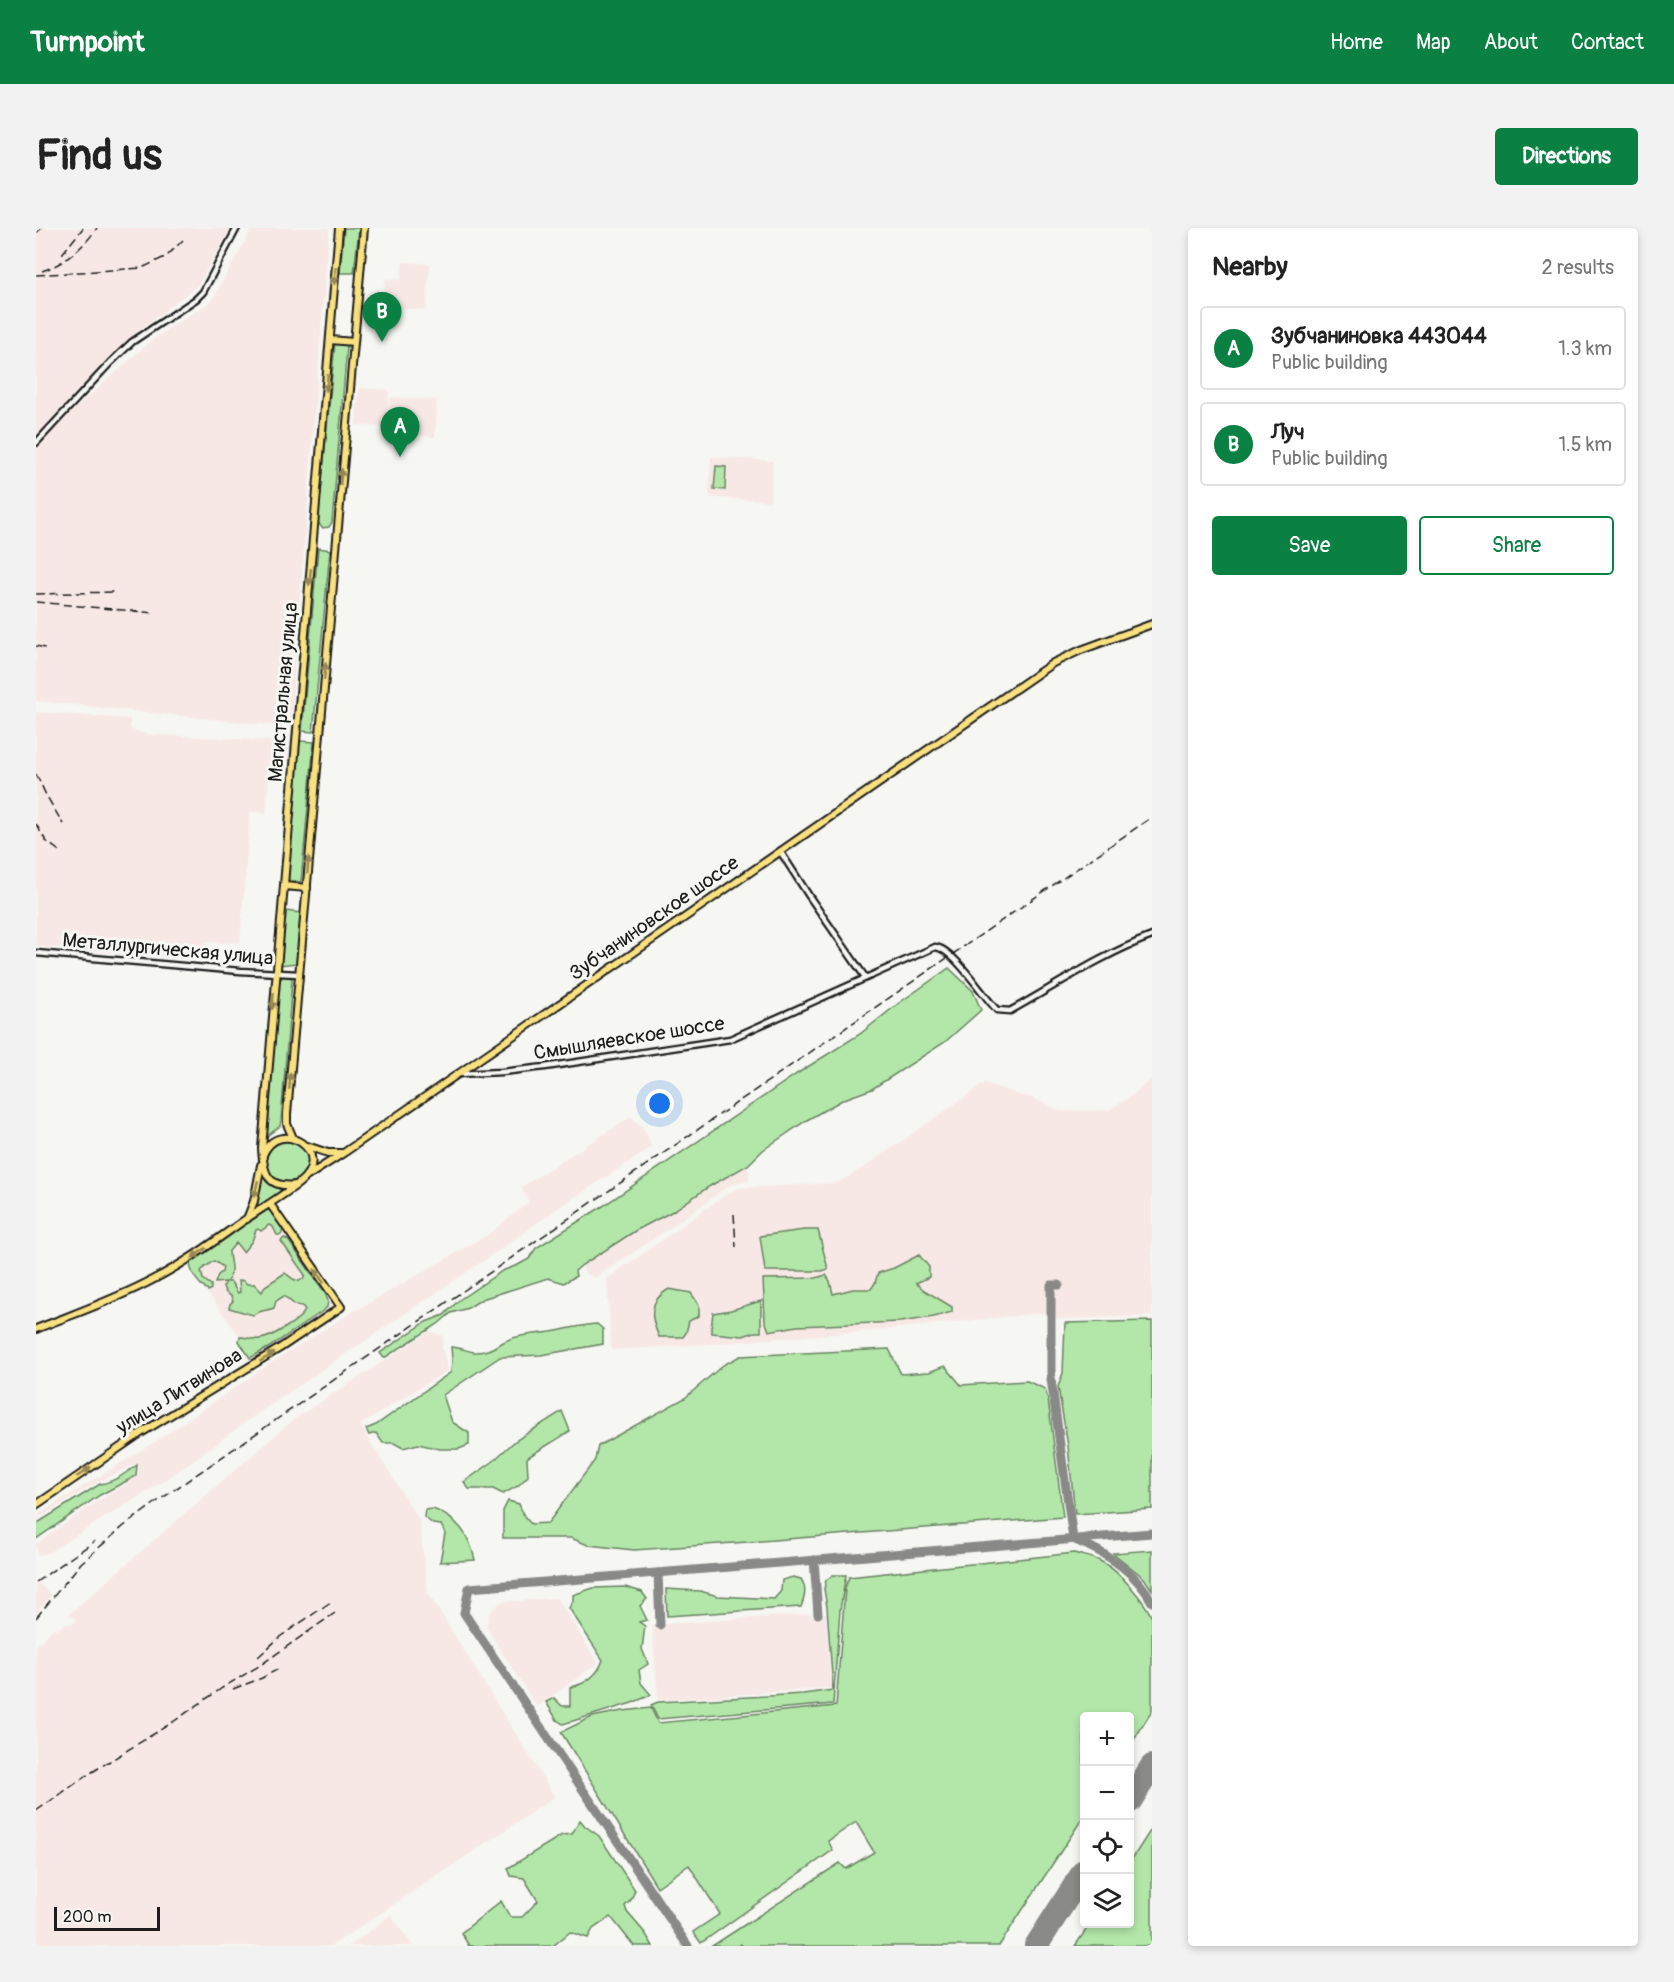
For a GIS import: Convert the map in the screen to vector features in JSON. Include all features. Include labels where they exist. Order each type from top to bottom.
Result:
[{"type":"main road","name":"Магистральная улица","points":[[262,1158],[339,228]]},
{"type":"main road","name":"Магистральная улица","points":[[293,1138],[287,1124],[287,1114],[364,228]]},
{"type":"main road","points":[[330,339],[354,342]]},
{"type":"main road","name":"Зубчаниновское шоссе","points":[[306,1177],[982,711],[1064,657],[1152,624]]},
{"type":"main road","points":[[284,886],[307,888]]},
{"type":"main road","points":[[247,1219],[254,1201],[262,1158],[271,1143],[281,1138],[293,1138],[307,1146],[328,1153],[345,1152]]},
{"type":"main road","points":[[36,1329],[153,1280],[183,1264],[306,1177],[311,1165],[307,1146]]},
{"type":"main road","points":[[262,1158],[264,1170],[271,1180],[282,1185],[296,1185]]},
{"type":"main road","name":"улица Литвинова","points":[[36,1505],[141,1433],[280,1348],[340,1307],[270,1204]]},
{"type":"street","points":[[36,442],[124,349],[196,299],[237,228]]},
{"type":"street","points":[[780,851],[865,976]]},
{"type":"street","name":"Смышляевское шоссе","points":[[457,1074],[545,1067],[730,1039],[865,976],[938,947],[947,952],[961,966],[997,1010],[1005,1012],[1124,947],[1152,936]]},
{"type":"street","name":"Металлургическая улица","points":[[36,952],[276,974],[298,974]]},
{"type":"shaded area","points":[[36,228],[231,228],[198,285],[138,331],[36,437]]},
{"type":"shaded area","points":[[252,228],[329,228],[290,727],[36,701],[36,449],[72,411],[156,337],[212,301]]},
{"type":"shaded area","points":[[403,262],[430,264],[426,310],[383,307],[385,279],[401,280]]},
{"type":"shaded area","points":[[359,388],[389,390],[386,427],[356,425]]},
{"type":"shaded area","points":[[390,397],[437,400],[435,437],[388,434]]},
{"type":"shaded area","points":[[711,457],[773,461],[770,501],[709,497]]},
{"type":"shaded area","points":[[36,712],[130,719],[130,729],[146,734],[290,742],[287,774],[269,774],[266,813],[250,812],[240,943],[206,942],[204,960],[36,946]]},
{"type":"shaded area","points":[[1152,1078],[1152,1316],[1061,1319],[1041,1313],[871,1331],[695,1345],[613,1350],[611,1346],[607,1279],[728,1193],[739,1188],[837,1183],[866,1166],[985,1083],[1033,1098],[1061,1111],[1109,1110],[1134,1094]]},
{"type":"shaded area","points":[[631,1117],[642,1126],[651,1148],[558,1208],[257,1414],[167,1479],[48,1553],[38,1555],[36,1545],[40,1541],[139,1475],[139,1464],[92,1485],[39,1518],[39,1514],[158,1440],[336,1322],[489,1234],[529,1202],[521,1187]]},
{"type":"shaded area","points":[[748,1165],[749,1181],[730,1185],[595,1278],[585,1273],[582,1265]]},
{"type":"shaded area","points":[[269,1207],[334,1307],[256,1359],[187,1264]]},
{"type":"shaded area","points":[[430,1331],[443,1336],[442,1349],[448,1370],[360,1425],[419,1520],[428,1593],[555,1797],[331,1946],[36,1946],[36,1646],[54,1628],[57,1631],[65,1624],[73,1624],[76,1619],[69,1614],[293,1420]]},
{"type":"shaded area","points":[[38,1582],[51,1595],[36,1613],[36,1583]]},
{"type":"shaded area","points":[[557,1598],[598,1663],[537,1707],[486,1627],[490,1612],[501,1602]]},
{"type":"shaded area","points":[[826,1613],[831,1688],[658,1700],[652,1625]]},
{"type":"shaded area","points":[[391,1915],[413,1946],[349,1946]]},
{"type":"green space","points":[[344,228],[359,228],[354,273],[340,273]]},
{"type":"green space","points":[[335,343],[346,344],[347,347],[332,522],[329,527],[322,528],[318,522]]},
{"type":"green space","points":[[716,466],[726,467],[725,490],[714,489]]},
{"type":"green space","points":[[318,548],[330,550],[313,732],[302,731]]},
{"type":"green space","points":[[300,741],[314,742],[301,882],[287,880]]},
{"type":"green space","points":[[285,911],[301,913],[296,963],[280,965]]},
{"type":"green space","points":[[949,968],[973,991],[981,1010],[945,1042],[872,1089],[844,1099],[807,1120],[763,1150],[748,1165],[582,1265],[575,1271],[576,1276],[564,1283],[548,1278],[482,1299],[468,1308],[451,1313],[438,1324],[384,1358],[380,1353],[426,1322],[444,1315],[459,1300],[502,1271],[529,1259],[536,1248],[603,1206],[798,1073],[860,1034]]},
{"type":"green space","points":[[283,976],[291,976],[292,980],[281,1120],[280,1126],[267,1136],[279,981]]},
{"type":"green space","points":[[287,1140],[302,1146],[308,1161],[302,1176],[287,1182],[272,1176],[266,1161],[272,1146]]},
{"type":"green space","points":[[262,1177],[283,1192],[260,1207],[257,1203]]},
{"type":"green space","points":[[267,1210],[271,1211],[283,1229],[281,1235],[277,1235],[273,1227],[269,1225],[261,1231],[256,1230],[252,1241],[243,1252],[236,1243],[229,1251],[231,1271],[227,1282],[231,1282],[238,1293],[240,1292],[239,1280],[247,1284],[254,1284],[262,1292],[265,1286],[285,1273],[296,1280],[303,1279],[305,1275],[281,1241],[284,1238],[288,1240],[325,1293],[328,1301],[327,1307],[320,1313],[250,1358],[239,1341],[240,1337],[265,1338],[292,1323],[305,1310],[284,1296],[276,1301],[274,1308],[253,1315],[229,1308],[233,1301],[223,1287],[226,1282],[215,1283],[223,1267],[214,1261],[201,1271],[203,1279],[211,1285],[208,1291],[196,1279],[190,1263]]},
{"type":"green space","points":[[818,1230],[828,1269],[822,1271],[765,1271],[760,1236]]},
{"type":"green space","points":[[919,1255],[929,1267],[929,1277],[916,1283],[952,1307],[952,1312],[900,1322],[797,1326],[769,1331],[765,1320],[763,1279],[816,1278],[826,1275],[833,1294],[853,1289],[871,1289],[878,1273],[894,1268]]},
{"type":"green space","points":[[669,1289],[691,1293],[699,1305],[699,1316],[689,1321],[683,1337],[659,1337],[654,1323],[654,1304]]},
{"type":"green space","points":[[761,1301],[761,1332],[743,1336],[712,1333],[713,1313]]},
{"type":"green space","points":[[1152,1321],[1152,1509],[1075,1514],[1068,1446],[1058,1387],[1063,1373],[1065,1323]]},
{"type":"green space","points":[[597,1324],[603,1329],[603,1344],[541,1355],[500,1357],[443,1395],[452,1422],[469,1433],[469,1445],[459,1449],[440,1449],[418,1444],[403,1448],[394,1443],[383,1443],[376,1433],[369,1435],[366,1429],[376,1425],[451,1372],[451,1347],[480,1352],[518,1337]]},
{"type":"green space","points":[[889,1349],[901,1374],[929,1372],[945,1366],[961,1385],[1027,1381],[1045,1389],[1063,1517],[634,1550],[588,1545],[571,1538],[503,1538],[503,1511],[508,1501],[519,1504],[524,1516],[531,1524],[548,1523],[595,1460],[598,1446],[685,1398],[723,1365],[740,1356]]},
{"type":"green space","points":[[562,1411],[570,1431],[527,1458],[528,1476],[518,1486],[503,1494],[493,1489],[469,1489],[464,1482],[491,1463],[515,1441]]},
{"type":"green space","points":[[137,1465],[136,1476],[100,1495],[36,1539],[36,1524],[100,1484],[115,1479]]},
{"type":"green space","points":[[433,1509],[461,1528],[475,1560],[440,1562],[445,1533],[441,1525],[433,1524],[424,1517],[425,1510]]},
{"type":"green space","points":[[1152,1550],[1152,1590],[1144,1578],[1113,1553]]},
{"type":"green space","points":[[1074,1553],[1099,1560],[1109,1566],[1138,1595],[1152,1618],[1152,1711],[1134,1740],[1134,1712],[1080,1712],[1080,1822],[999,1946],[742,1946],[741,1944],[712,1946],[840,1863],[846,1869],[874,1852],[856,1822],[828,1841],[833,1850],[701,1943],[693,1932],[720,1914],[689,1865],[657,1887],[561,1732],[592,1717],[651,1708],[658,1723],[836,1706],[845,1588],[849,1577]]},
{"type":"green space","points":[[833,1575],[846,1575],[840,1610],[833,1704],[658,1719],[651,1705],[658,1702],[803,1694],[833,1690],[824,1589],[826,1580]]},
{"type":"green space","points":[[793,1577],[801,1579],[805,1589],[801,1607],[667,1616],[666,1589],[700,1591],[718,1596],[774,1599],[781,1591],[782,1580]]},
{"type":"green space","points":[[625,1587],[642,1592],[647,1599],[640,1606],[647,1620],[639,1622],[645,1626],[642,1649],[648,1664],[639,1670],[641,1683],[651,1695],[563,1724],[557,1720],[546,1702],[554,1698],[562,1706],[570,1706],[570,1687],[590,1678],[598,1670],[603,1660],[569,1608],[573,1595],[593,1588]]},
{"type":"green space","points":[[580,1820],[599,1836],[635,1890],[631,1900],[625,1906],[627,1912],[653,1946],[634,1946],[611,1917],[593,1929],[588,1938],[570,1932],[553,1946],[469,1946],[461,1933],[501,1901],[510,1917],[522,1917],[538,1901],[524,1878],[511,1876],[508,1868],[562,1835],[572,1834]]},
{"type":"green space","points":[[1152,1828],[1152,1946],[1075,1946],[1087,1928],[1134,1928],[1134,1856]]},
{"type":"taxiway","points":[[1059,1285],[1051,1285],[1051,1379],[1073,1539],[1108,1556],[1137,1581],[1152,1602]]},
{"type":"taxiway","points":[[688,1946],[464,1613],[469,1588],[1152,1533]]},
{"type":"taxiway","points":[[814,1560],[818,1614]]},
{"type":"taxiway","points":[[658,1573],[660,1625]]},
{"type":"runway","points":[[1134,1795],[1152,1766]]},
{"type":"runway","points":[[1036,1946],[1082,1874]]},
{"type":"railway","points":[[36,233],[42,228]]},
{"type":"railway","points":[[62,254],[83,228]]},
{"type":"railway","points":[[42,271],[73,254],[97,228]]},
{"type":"railway","points":[[36,275],[142,268],[167,256],[183,240]]},
{"type":"railway","points":[[36,594],[114,592]]},
{"type":"railway","points":[[36,602],[154,613]]},
{"type":"railway","points":[[36,646],[49,649]]},
{"type":"railway","points":[[36,774],[63,824]]},
{"type":"railway","points":[[36,1618],[81,1563],[124,1526],[158,1501],[1152,817]]},
{"type":"railway","points":[[36,824],[46,841],[62,853]]},
{"type":"railway","points":[[734,1214],[736,1247]]},
{"type":"railway","points":[[36,1582],[95,1541]]},
{"type":"railway","points":[[258,1657],[281,1636],[331,1602]]},
{"type":"railway","points":[[36,1811],[89,1774],[259,1666],[335,1613]]},
{"type":"railway","points":[[233,1689],[262,1678],[282,1667]]},
{"type":"place","name":"Луч","points":[[382,342]]},
{"type":"place","name":"Зубчаниновка 443044","points":[[400,457]]}]
